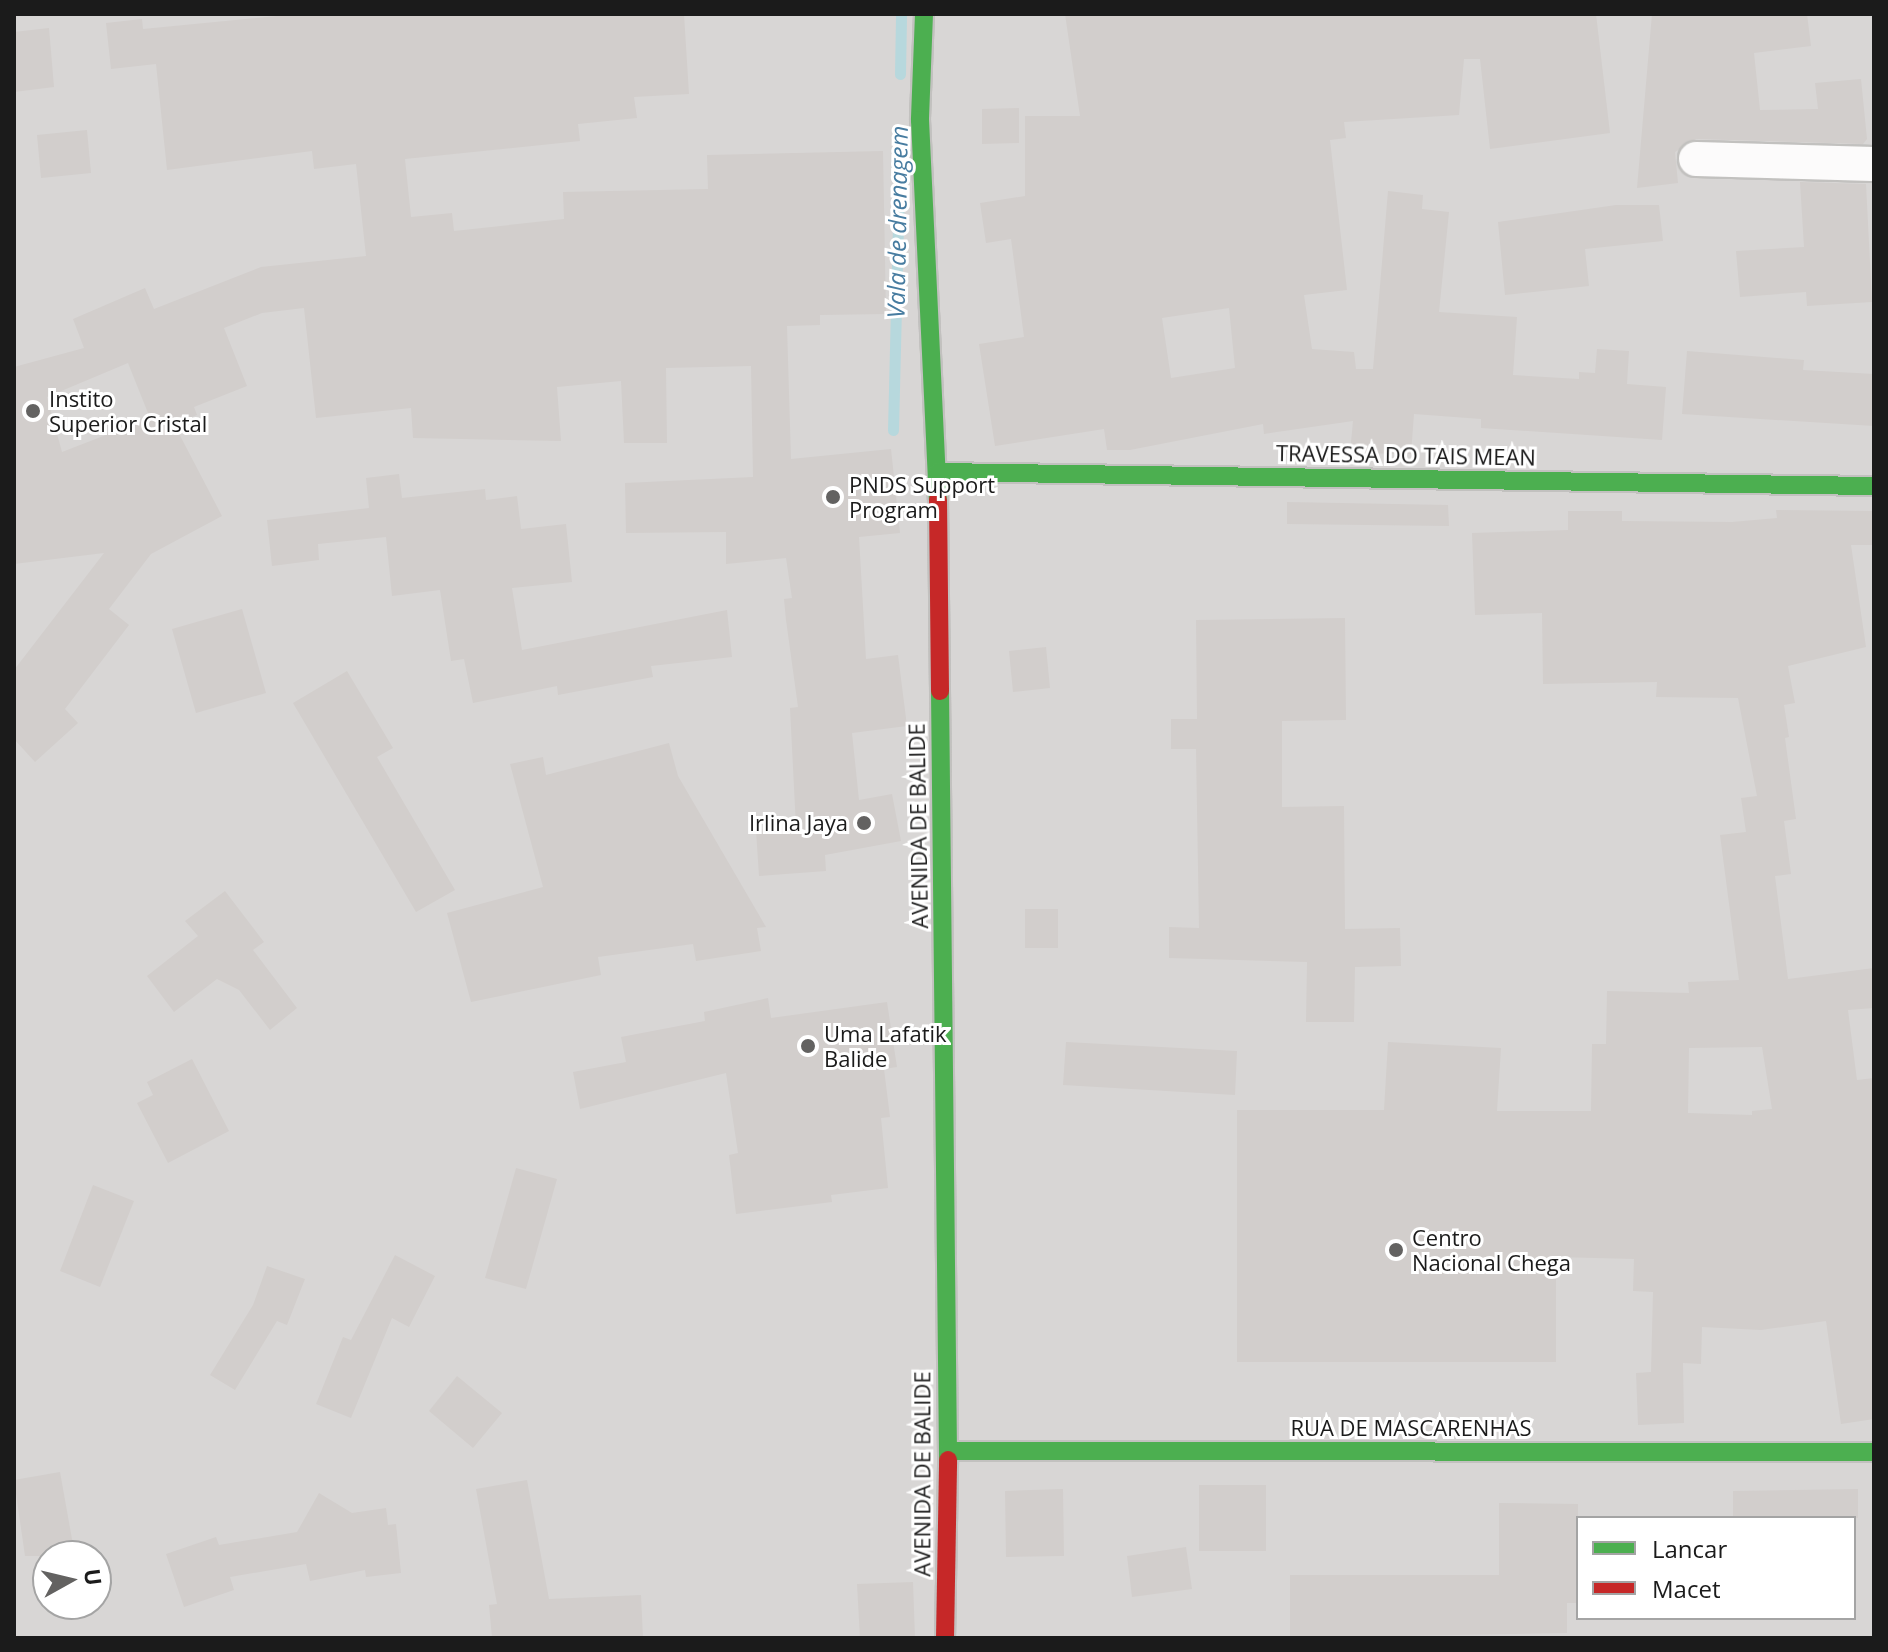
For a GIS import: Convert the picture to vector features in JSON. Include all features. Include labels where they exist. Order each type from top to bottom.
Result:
[{"type":"street","name":"AVENIDA DE BALIDE","points":[[924,14],[920,120],[938,472],[948,1451],[945,1638]]},
{"type":"street","points":[[1696,159],[1874,164]]},
{"type":"street","name":"TRAVESSA DO TAIS MEAN","points":[[938,472],[1874,486]]},
{"type":"street","name":"RUA DE MASCARENHAS","points":[[948,1451],[1874,1452]]},
{"type":"shaded area","points":[[14,14],[1874,14],[1874,1638],[14,1638]]},
{"type":"building","points":[[297,14],[684,14],[689,94],[634,97],[637,118],[578,124],[580,141],[405,159],[411,217],[452,213],[454,231],[564,219],[563,192],[708,189],[707,155],[883,151],[886,314],[820,315],[820,325],[787,326],[791,459],[891,449],[900,533],[859,537],[866,659],[898,655],[907,726],[852,733],[859,800],[892,794],[901,841],[825,855],[826,871],[759,876],[756,830],[796,827],[790,708],[798,707],[784,599],[792,598],[786,558],[726,564],[726,532],[626,533],[625,483],[753,477],[751,366],[666,368],[667,443],[624,443],[621,381],[557,387],[561,441],[413,438],[411,408],[316,418],[304,308],[262,313],[224,328],[247,386],[194,407],[197,415],[174,424],[222,516],[151,554],[109,609],[129,625],[65,709],[78,723],[35,762],[14,739],[14,670],[104,553],[14,564],[14,367],[84,348],[73,319],[145,288],[154,309],[261,267],[366,256],[356,164],[314,169],[312,151],[167,170],[156,64],[111,69],[106,23],[142,19],[143,29]],"holes":[[[128,363],[150,418],[62,452],[47,397]]]},
{"type":"building","points":[[1065,14],[1596,14],[1610,133],[1490,149],[1480,59],[1464,59],[1459,115],[1344,122],[1346,138],[1330,140],[1347,290],[1304,295],[1312,349],[1354,352],[1356,369],[1373,369],[1388,191],[1423,195],[1422,209],[1449,212],[1439,312],[1517,317],[1513,375],[1579,379],[1579,372],[1595,373],[1597,349],[1629,351],[1627,384],[1666,387],[1662,440],[1481,428],[1481,419],[1414,414],[1411,454],[1350,453],[1353,421],[1264,434],[1263,424],[1130,450],[1107,450],[1104,429],[995,446],[979,344],[1024,337],[1011,239],[986,243],[980,203],[1025,196],[1025,116],[1080,116]],"holes":[[[1229,308],[1235,368],[1171,378],[1162,318]]]},
{"type":"building","points":[[1652,14],[1807,14],[1811,46],[1754,53],[1760,110],[1818,109],[1815,83],[1861,79],[1867,139],[1863,144],[1696,139],[1675,152],[1678,183],[1637,188]]},
{"type":"building","points":[[49,28],[54,87],[14,92],[14,32]]},
{"type":"building","points":[[1019,108],[1019,143],[982,144],[982,109]]},
{"type":"building","points":[[87,130],[91,173],[41,178],[37,135]]},
{"type":"building","points":[[1800,182],[1866,184],[1872,302],[1807,306],[1806,292],[1740,297],[1736,251],[1804,247]]},
{"type":"building","points":[[1616,205],[1659,205],[1663,241],[1585,249],[1589,286],[1505,295],[1498,222]]},
{"type":"building","points":[[1687,351],[1804,360],[1803,370],[1874,374],[1874,426],[1682,414]]},
{"type":"building","points":[[399,474],[402,498],[485,489],[486,500],[517,496],[521,529],[566,524],[572,582],[512,588],[522,650],[727,610],[732,657],[651,666],[653,677],[558,695],[557,686],[473,703],[464,659],[451,661],[440,590],[392,596],[386,537],[318,544],[319,560],[272,566],[267,520],[369,508],[366,478]]},
{"type":"building","points":[[1287,502],[1448,505],[1449,526],[1287,524]]},
{"type":"building","points":[[1776,510],[1874,511],[1874,545],[1851,545],[1866,647],[1788,666],[1795,703],[1784,705],[1789,737],[1785,738],[1796,819],[1784,821],[1791,874],[1775,876],[1788,979],[1874,968],[1874,1008],[1848,1010],[1857,1080],[1874,1078],[1874,1419],[1841,1424],[1826,1321],[1761,1330],[1702,1327],[1701,1364],[1683,1363],[1684,1423],[1638,1425],[1636,1373],[1651,1372],[1653,1292],[1633,1291],[1634,1259],[1556,1257],[1556,1362],[1237,1362],[1237,1110],[1384,1110],[1388,1042],[1501,1048],[1497,1111],[1591,1111],[1592,1044],[1606,1044],[1607,991],[1689,993],[1688,982],[1739,980],[1720,835],[1746,832],[1741,798],[1757,796],[1738,698],[1656,697],[1657,682],[1543,684],[1542,613],[1475,615],[1472,533],[1568,530],[1568,511],[1622,511],[1622,521],[1732,522],[1777,518]],"holes":[[[1762,1047],[1772,1109],[1752,1111],[1752,1115],[1688,1113],[1689,1048]]]},
{"type":"building","points":[[242,609],[266,693],[196,713],[172,629]]},
{"type":"building","points":[[1345,618],[1346,720],[1282,721],[1282,807],[1344,806],[1345,929],[1400,928],[1401,966],[1355,967],[1354,1022],[1306,1022],[1307,962],[1169,958],[1169,927],[1199,928],[1196,749],[1171,749],[1171,719],[1197,719],[1196,620]]},
{"type":"building","points":[[1046,647],[1050,688],[1013,692],[1009,651]]},
{"type":"building","points":[[347,671],[393,748],[377,757],[455,890],[416,912],[293,703]]},
{"type":"building","points":[[669,743],[678,776],[766,927],[757,928],[761,951],[696,961],[693,944],[598,957],[601,975],[471,1002],[447,913],[543,887],[510,764],[543,757],[546,775]]},
{"type":"building","points":[[225,891],[264,942],[253,950],[297,1008],[270,1030],[239,990],[217,979],[174,1012],[147,976],[198,936],[185,921]]},
{"type":"building","points":[[1025,909],[1058,909],[1058,948],[1025,948]]},
{"type":"building","points":[[768,998],[771,1018],[887,1002],[897,1067],[884,1069],[890,1117],[881,1118],[888,1188],[831,1195],[832,1202],[736,1214],[729,1155],[738,1153],[726,1073],[580,1109],[573,1072],[626,1062],[621,1037],[705,1021],[704,1012]]},
{"type":"building","points":[[1066,1042],[1237,1051],[1235,1095],[1063,1085]]},
{"type":"building","points":[[192,1059],[229,1131],[168,1163],[137,1103],[153,1095],[147,1082]]},
{"type":"building","points":[[516,1168],[557,1179],[526,1289],[485,1278]]},
{"type":"building","points":[[93,1185],[134,1201],[100,1287],[60,1271]]},
{"type":"building","points":[[395,1255],[435,1276],[409,1327],[392,1318],[351,1418],[316,1404],[343,1337],[351,1340]]},
{"type":"building","points":[[267,1266],[305,1279],[287,1325],[277,1321],[235,1390],[210,1375],[253,1305]]},
{"type":"building","points":[[457,1376],[502,1413],[473,1448],[429,1411]]},
{"type":"building","points":[[60,1472],[72,1540],[32,1540],[32,1556],[25,1556],[14,1480]]},
{"type":"building","points":[[527,1480],[549,1599],[641,1595],[643,1638],[492,1638],[489,1605],[497,1604],[476,1489]]},
{"type":"building","points":[[1199,1485],[1266,1485],[1266,1551],[1199,1551]]},
{"type":"building","points":[[1063,1489],[1064,1556],[1006,1557],[1005,1491]]},
{"type":"building","points":[[1858,1489],[1858,1518],[1733,1516],[1733,1491]]},
{"type":"building","points":[[319,1493],[352,1513],[386,1508],[388,1525],[396,1524],[401,1573],[366,1577],[365,1570],[310,1581],[306,1564],[230,1577],[234,1590],[184,1607],[166,1554],[216,1537],[219,1545],[297,1532]]},
{"type":"building","points":[[1499,1503],[1578,1504],[1576,1603],[1567,1603],[1567,1633],[1290,1638],[1290,1575],[1499,1575]]},
{"type":"building","points":[[1186,1547],[1192,1589],[1132,1597],[1127,1556]]},
{"type":"building","points":[[913,1582],[915,1638],[860,1638],[857,1584]]},
{"type":"waterway","name":"Vala de drenagem","points":[[900,74],[901,14]]},
{"type":"waterway","name":"Vala de drenagem","points":[[893,430],[900,147]]},
{"type":"traffic: fast","points":[[924,14],[920,120],[938,500]]},
{"type":"traffic: fast","points":[[938,472],[1874,486]]},
{"type":"traffic: fast","points":[[940,691],[948,1460]]},
{"type":"traffic: fast","points":[[948,1451],[1874,1452]]},
{"type":"traffic: jam","points":[[938,500],[940,691]]},
{"type":"traffic: jam","points":[[945,1638],[948,1460]]},
{"type":"place","name":"Instito Superior Cristal","points":[[33,411]]},
{"type":"place","name":"PNDS Support Program","points":[[833,497]]},
{"type":"place","name":"Irlina Jaya","points":[[864,823]]},
{"type":"place","name":"Uma Lafatik Balide","points":[[808,1046]]},
{"type":"place","name":"Centro Nacional Chega","points":[[1396,1250]]}]
